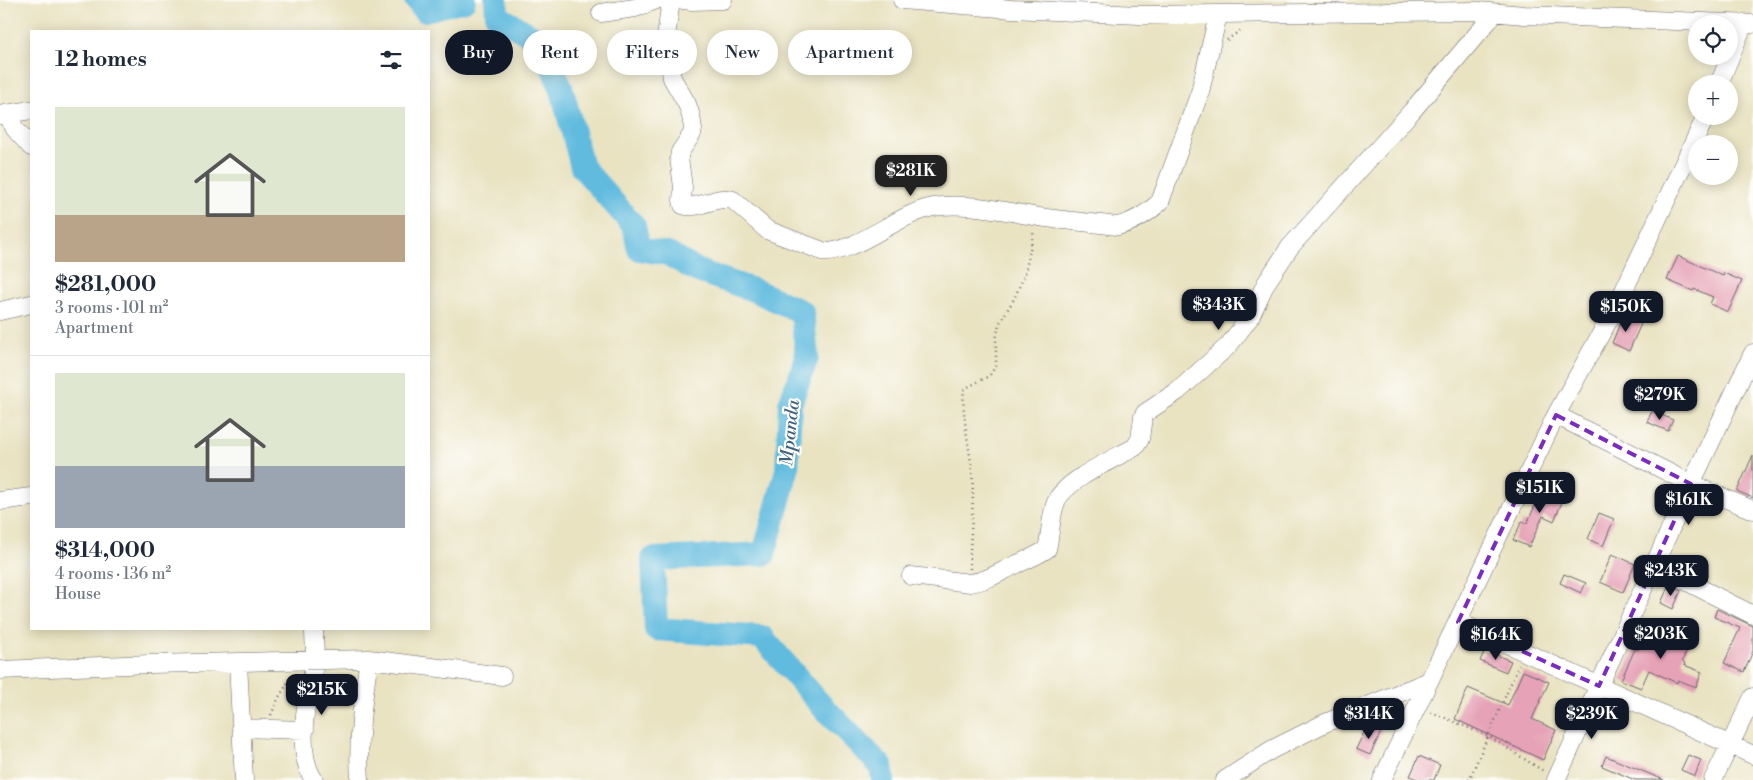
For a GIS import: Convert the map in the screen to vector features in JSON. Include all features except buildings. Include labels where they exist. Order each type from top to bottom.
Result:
[{"type":"street","points":[[600,13],[634,8],[656,0]]},
{"type":"street","points":[[671,0],[666,37],[672,78],[692,116],[693,129],[692,134],[680,152],[679,158],[684,187],[682,200],[686,206],[729,198],[767,230],[825,252],[834,252],[908,215],[931,208],[964,206],[1118,226],[1130,223],[1147,214],[1160,202],[1200,92],[1218,15]]},
{"type":"street","points":[[683,0],[723,0]]},
{"type":"street","points":[[902,0],[1012,9],[1110,14],[1260,15],[1484,8],[1524,15],[1749,24],[1724,75]]},
{"type":"street","points":[[910,576],[970,583],[993,577],[1037,556],[1047,549],[1052,512],[1056,501],[1064,489],[1135,447],[1140,439],[1145,413],[1178,391],[1229,345],[1250,317],[1266,282],[1290,247],[1412,111],[1484,8]]},
{"type":"street","points":[[3,114],[30,110]]},
{"type":"street","points":[[3,114],[30,146]]},
{"type":"street","points":[[1382,780],[1556,415],[1618,303],[1702,125]]},
{"type":"street","points":[[0,310],[30,304]]},
{"type":"street","points":[[1556,780],[1753,353]]},
{"type":"street","points":[[1556,415],[1691,484],[1753,510]]},
{"type":"street","points":[[0,501],[30,497]]},
{"type":"street","points":[[1654,565],[1753,614]]},
{"type":"street","points":[[1458,622],[1753,755]]},
{"type":"street","points":[[314,630],[309,661],[305,730],[306,759],[309,772],[314,780]]},
{"type":"street","points":[[360,780],[359,743],[369,660]]},
{"type":"street","points":[[0,670],[238,662],[369,660],[502,676]]},
{"type":"street","points":[[238,662],[244,780]]},
{"type":"street","points":[[1225,780],[1271,750],[1325,723],[1429,681]]},
{"type":"street","points":[[1713,780],[1753,697]]},
{"type":"street","points":[[241,728],[305,730]]},
{"type":"path","points":[[1209,54],[1260,15]]},
{"type":"path","points":[[970,583],[969,544],[973,506],[972,472],[964,390],[989,376],[996,366],[996,340],[999,324],[1025,274],[1037,216]]},
{"type":"path","points":[[1469,780],[1525,652]]},
{"type":"path","points":[[266,728],[279,697],[309,661]]},
{"type":"path","points":[[1416,706],[1488,736],[1556,780]]},
{"type":"highlighted area","points":[[1556,415],[1691,484],[1599,686],[1458,622]]},
{"type":"waterway","name":"Mpanda","points":[[416,0],[424,10],[464,0]]},
{"type":"waterway","name":"Mpanda","points":[[496,0],[497,16],[542,42],[562,90],[582,167],[634,226],[639,249],[668,254],[698,271],[756,291],[802,312],[807,357],[790,404],[787,470],[764,554],[653,559],[656,629],[762,637],[821,705],[881,766],[883,780]]}]
